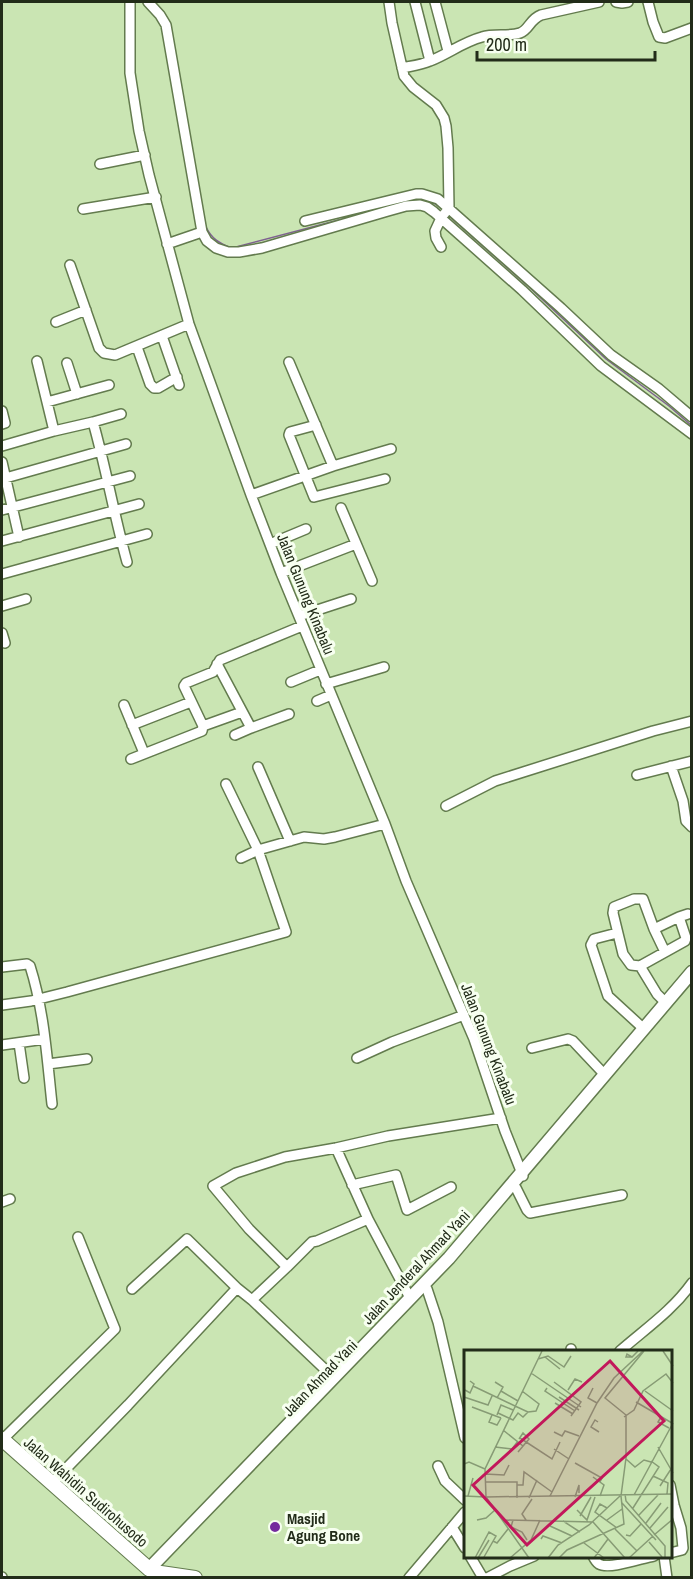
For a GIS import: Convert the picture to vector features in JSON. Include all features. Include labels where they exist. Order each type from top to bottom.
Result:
[{"type":"highway","name":"Jalan Wahidin Sudirohusodo","points":[[2,1440],[52,1483],[148,1574]]},
{"type":"highway","points":[[148,1574],[195,1578]]},
{"type":"main road","name":"Jalan Jenderal Ahmad Yani","points":[[278,1438],[333,1377],[449,1258],[523,1175],[692,972]]},
{"type":"main road","name":"Jalan Ahmad Yani","points":[[148,1574],[278,1438],[461,1253],[516,1188],[523,1175],[664,1008],[692,982]]},
{"type":"street","name":"Jalan Gunung Kinabalu","points":[[130,2],[130,73],[145,155],[189,324],[281,573],[385,824],[406,881],[474,1039],[523,1175]]},
{"type":"street","points":[[148,2],[166,25],[202,232],[207,241],[216,248],[228,252],[239,252],[265,247],[406,206],[424,206],[445,213],[611,356],[659,388],[692,417]]},
{"type":"street","points":[[389,2],[404,76],[409,83],[436,105],[444,117],[448,148],[445,213],[435,231],[441,247]]},
{"type":"street","points":[[415,2],[430,61]]},
{"type":"street","points":[[435,2],[448,51]]},
{"type":"street","points":[[402,68],[430,61],[481,37],[492,34],[517,34],[526,29],[534,18],[565,5],[599,2]]},
{"type":"street","points":[[616,2],[628,2]]},
{"type":"street","points":[[648,2],[659,37],[665,38],[692,28]]},
{"type":"street","points":[[100,164],[145,155]]},
{"type":"street","points":[[305,221],[416,194],[438,199],[445,213],[601,366],[692,434]]},
{"type":"street","points":[[83,209],[156,197]]},
{"type":"street","points":[[168,244],[202,232]]},
{"type":"street","points":[[70,265],[102,352],[115,355],[189,324]]},
{"type":"street","points":[[56,322],[86,310]]},
{"type":"street","points":[[137,347],[150,384],[154,388],[178,381],[162,336]]},
{"type":"street","points":[[37,361],[54,431]]},
{"type":"street","points":[[289,362],[333,466]]},
{"type":"street","points":[[67,363],[76,394]]},
{"type":"street","points":[[47,402],[109,385]]},
{"type":"street","points":[[2,411],[4,423],[2,424]]},
{"type":"street","points":[[2,446],[121,414]]},
{"type":"street","points":[[93,422],[126,562]]},
{"type":"street","points":[[316,425],[289,433],[314,497],[385,479]]},
{"type":"street","points":[[3,478],[126,444]]},
{"type":"street","points":[[251,495],[333,466],[391,449]]},
{"type":"street","points":[[2,462],[3,478],[19,537]]},
{"type":"street","points":[[2,510],[130,476]]},
{"type":"street","points":[[2,542],[139,504]]},
{"type":"street","points":[[341,508],[372,581]]},
{"type":"street","points":[[270,544],[306,530]]},
{"type":"street","points":[[2,574],[147,534]]},
{"type":"street","points":[[281,573],[356,544]]},
{"type":"street","points":[[2,606],[26,599]]},
{"type":"street","points":[[203,726],[185,684],[213,672],[220,660],[351,599]]},
{"type":"street","points":[[2,633],[5,643]]},
{"type":"street","points":[[217,664],[251,728]]},
{"type":"street","points":[[326,684],[384,667]]},
{"type":"street","points":[[291,682],[320,670]]},
{"type":"street","points":[[317,701],[331,695]]},
{"type":"street","points":[[132,725],[191,702]]},
{"type":"street","points":[[124,705],[144,753]]},
{"type":"street","points":[[130,759],[200,732],[203,726],[242,712]]},
{"type":"street","points":[[235,735],[289,714]]},
{"type":"street","points":[[446,806],[495,781],[692,721]]},
{"type":"street","points":[[637,775],[692,761]]},
{"type":"street","points":[[671,766],[686,821],[692,827]]},
{"type":"street","points":[[258,767],[290,841]]},
{"type":"street","points":[[2,1005],[39,999],[286,932],[258,850],[226,784]]},
{"type":"street","points":[[241,858],[258,850],[306,837],[318,839],[335,837],[385,824]]},
{"type":"street","points":[[654,929],[683,915],[686,939],[665,952],[640,966],[631,965],[623,954],[613,913],[614,907],[641,898],[645,902],[654,929],[665,952]]},
{"type":"street","points":[[617,933],[594,939],[591,945],[608,996],[644,1029]]},
{"type":"street","points":[[2,967],[30,965],[39,999],[52,1104]]},
{"type":"street","points":[[640,966],[664,1008]]},
{"type":"street","points":[[357,1058],[464,1015]]},
{"type":"street","points":[[2,1044],[45,1039]]},
{"type":"street","points":[[532,1048],[568,1039],[573,1041],[604,1075]]},
{"type":"street","points":[[18,1043],[24,1078]]},
{"type":"street","points":[[48,1064],[87,1059]]},
{"type":"street","points":[[287,1267],[249,1229],[213,1186],[227,1177],[285,1157],[388,1136],[501,1118]]},
{"type":"street","points":[[336,1148],[368,1219],[410,1298]]},
{"type":"street","points":[[352,1185],[396,1175],[407,1210],[451,1187]]},
{"type":"street","points":[[516,1188],[530,1213],[622,1195]]},
{"type":"street","points":[[252,1300],[312,1242],[317,1242],[368,1219]]},
{"type":"street","points":[[2,1440],[115,1329],[78,1237]]},
{"type":"street","points":[[132,1289],[187,1239],[333,1377]]},
{"type":"street","points":[[622,1350],[647,1334],[692,1283]]},
{"type":"street","points":[[52,1483],[237,1288]]},
{"type":"street","points":[[427,1289],[438,1322],[464,1434]]},
{"type":"street","points":[[438,1466],[445,1481],[464,1499]]},
{"type":"street","points":[[672,1495],[681,1528],[682,1546],[682,1550],[672,1552]]},
{"type":"street","points":[[409,1578],[464,1513]]},
{"type":"street","points":[[452,1527],[464,1546]]},
{"type":"street","points":[[471,1558],[485,1578],[531,1558]]},
{"type":"street","points":[[594,1558],[604,1566],[646,1558]]},
{"type":"street","points":[[663,1558],[667,1578]]},
{"type":"waterway","points":[[407,202],[425,200],[441,208]]},
{"type":"waterway","points":[[236,247],[373,211]]},
{"type":"waterway","points":[[448,215],[606,359],[692,426]]},
{"type":"waterway","points":[[206,227],[216,240],[231,248]]},
{"type":"place","name":"Masjid Agung Bone","points":[[275,1527]]}]
